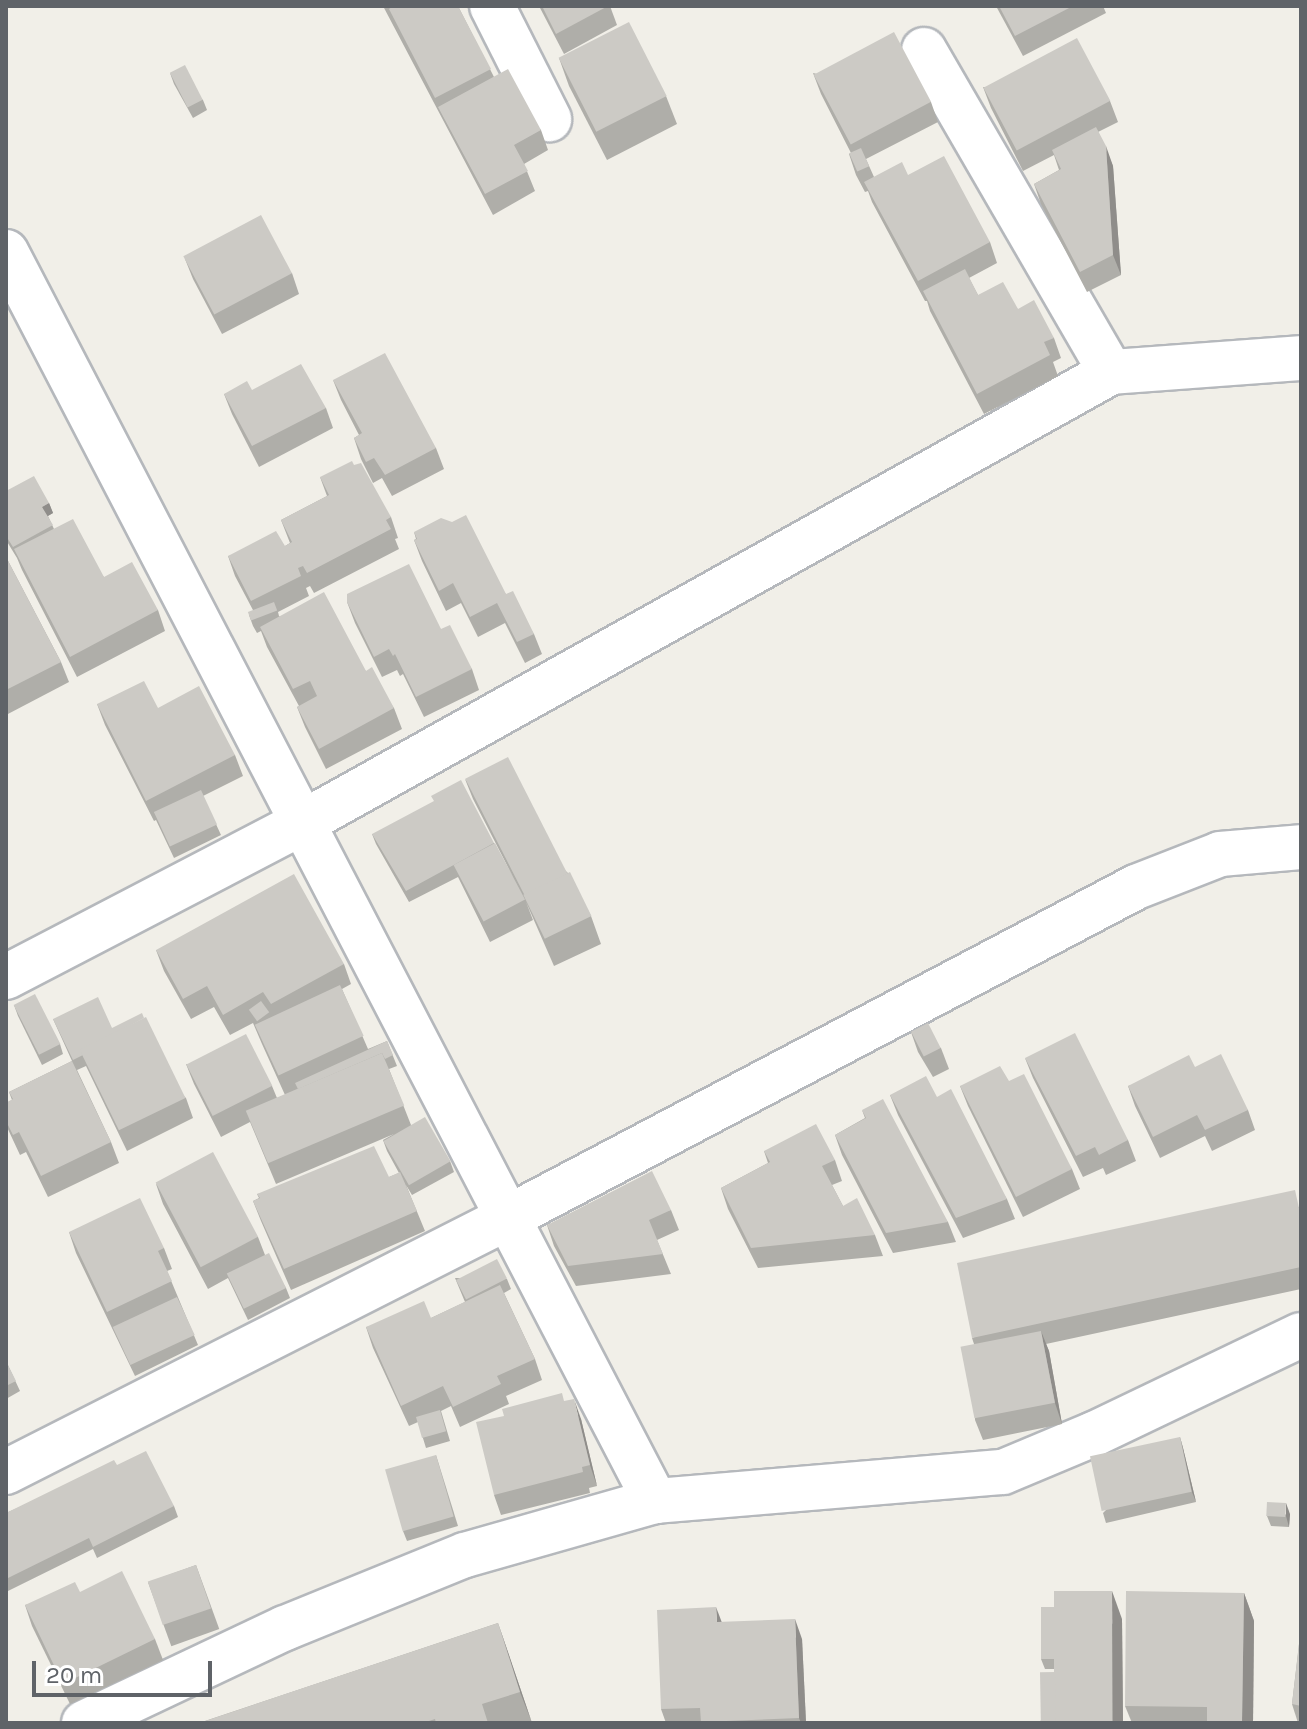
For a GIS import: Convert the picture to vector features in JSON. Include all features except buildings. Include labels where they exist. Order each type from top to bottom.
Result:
[{"type":"street","points":[[492,6],[549,119]]},
{"type":"street","points":[[924,50],[1111,372]]},
{"type":"street","points":[[6,252],[655,1501]]},
{"type":"street","points":[[6,977],[304,822],[1111,372],[1301,358]]},
{"type":"street","points":[[6,1472],[507,1218],[1136,887],[1220,854],[1301,847]]},
{"type":"street","points":[[84,1723],[285,1628],[465,1555],[655,1501],[1003,1472],[1094,1434],[1301,1335]]}]
